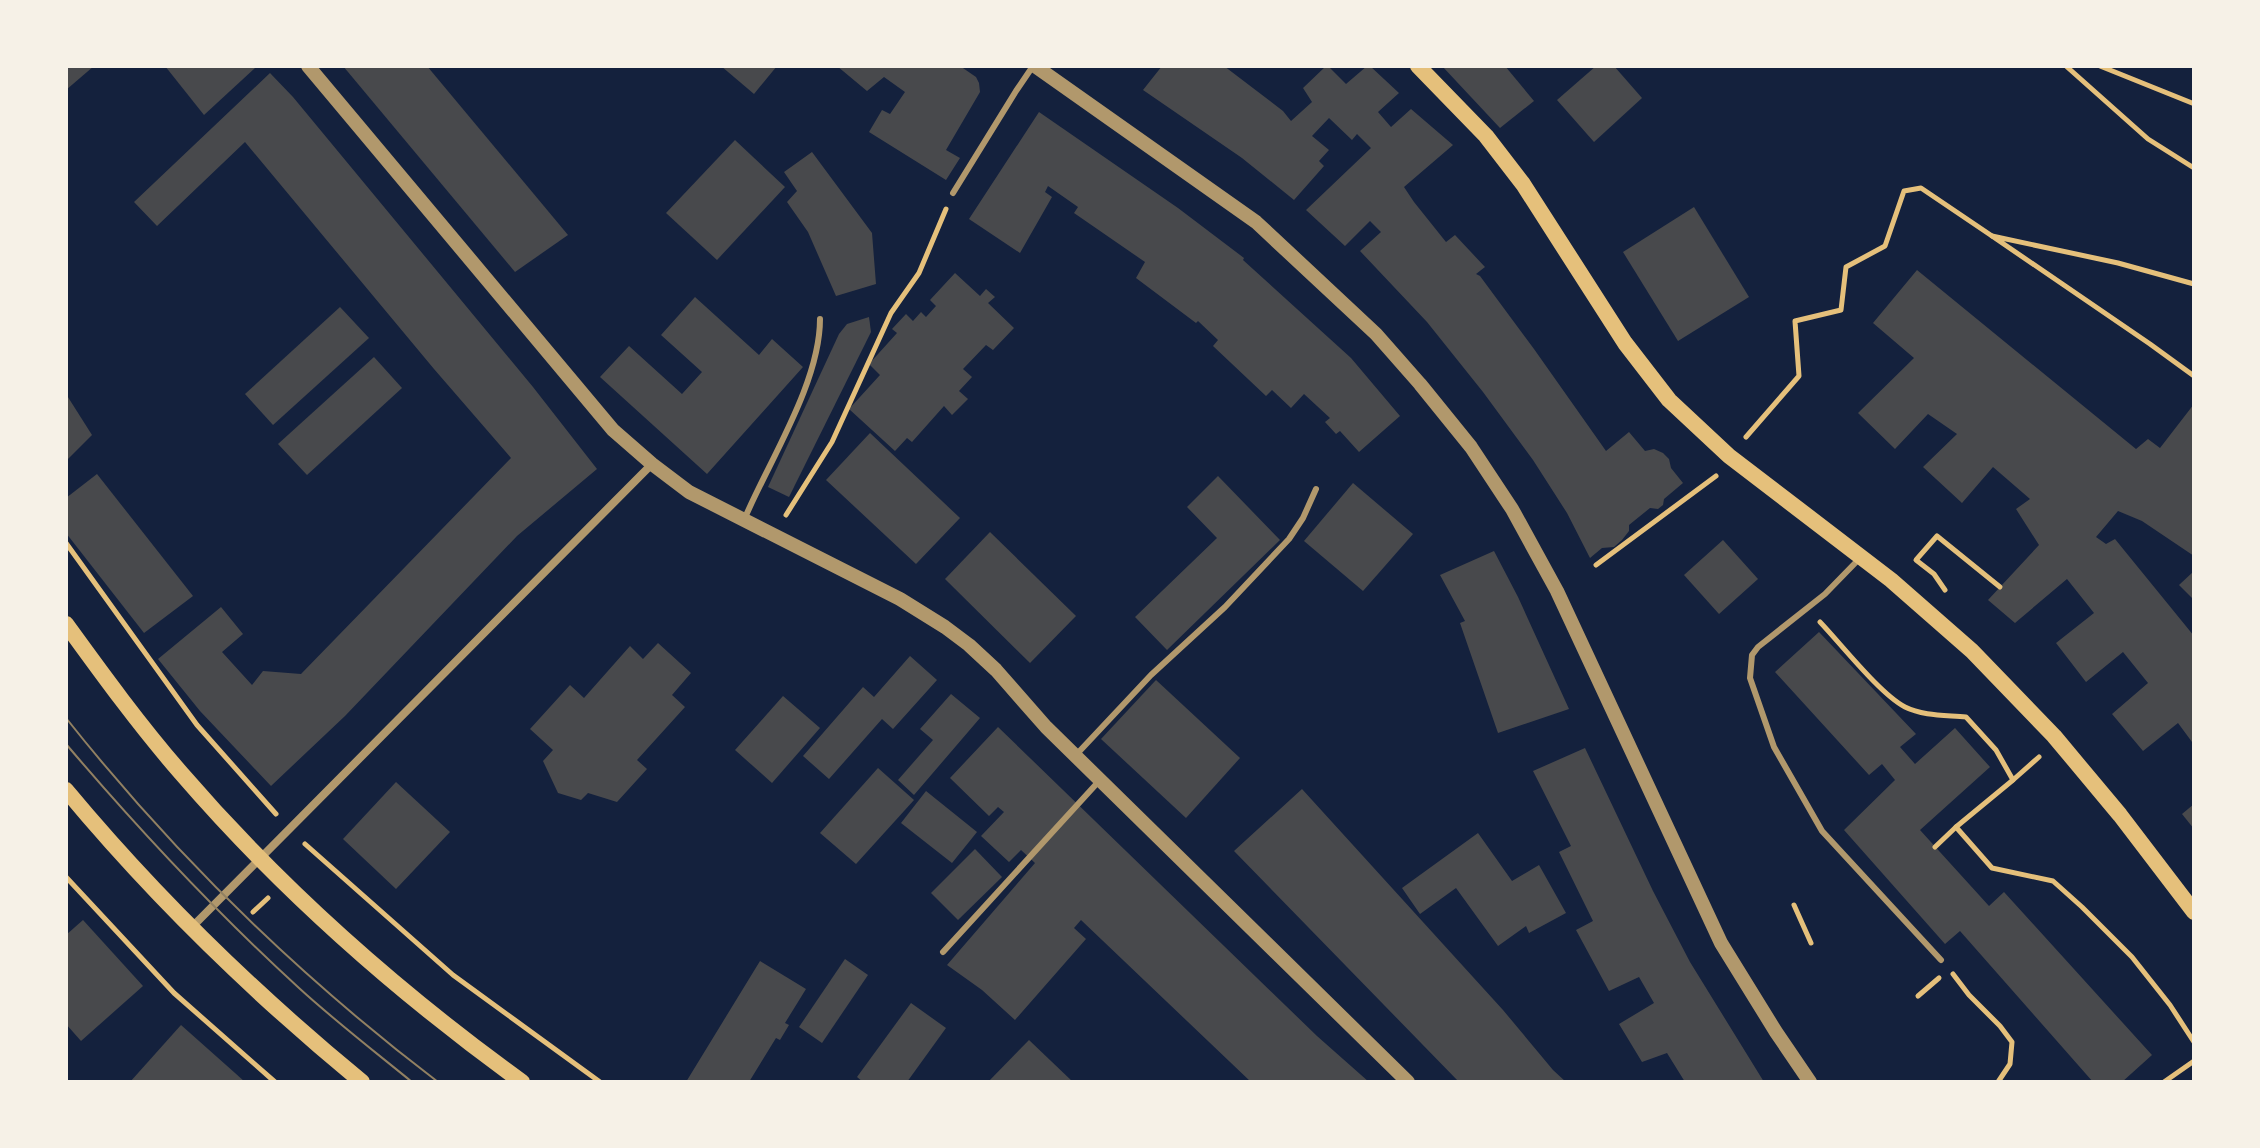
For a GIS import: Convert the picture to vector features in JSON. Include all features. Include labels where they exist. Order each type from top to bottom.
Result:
[{"type":"main road","points":[[1418,66],[1486,136],[1523,184],[1625,343],[1669,400],[1729,456],[1861,557],[1972,651],[2054,736],[2120,815],[2194,912]]},
{"type":"main road","points":[[66,624],[113,689],[181,773],[261,859],[391,979],[522,1082]]},
{"type":"main road","points":[[66,790],[191,928],[362,1082]]},
{"type":"street","points":[[308,66],[613,430],[689,492],[900,599],[969,645],[1075,756],[1408,1082]]},
{"type":"street","points":[[1034,66],[1256,222],[1376,334],[1471,447],[1512,509],[1557,591],[1721,943],[1810,1082]]},
{"type":"street","points":[[191,928],[652,464]]},
{"type":"lane","points":[[953,193],[1034,66]]},
{"type":"lane","points":[[744,520],[806,387],[820,340],[820,319]]},
{"type":"lane","points":[[1075,756],[1151,675],[1225,607],[1289,539],[1316,489]]},
{"type":"lane","points":[[1861,557],[1825,594],[1758,647],[1752,655],[1750,678],[1774,747],[1822,831],[1941,960]]},
{"type":"lane","points":[[943,952],[1100,780]]},
{"type":"path","points":[[2066,66],[2148,139],[2194,168]]},
{"type":"path","points":[[2100,66],[2192,103]]},
{"type":"path","points":[[1744,439],[1799,376],[1795,321],[1841,310],[1846,267],[1885,246],[1904,191],[1921,188],[2194,376]]},
{"type":"path","points":[[782,521],[832,442],[891,313],[919,273],[953,193]]},
{"type":"path","points":[[1992,236],[2118,263],[2194,284]]},
{"type":"path","points":[[1596,565],[1716,475]]},
{"type":"path","points":[[1934,574],[1916,560],[1937,536],[2000,587]]},
{"type":"path","points":[[66,543],[197,725],[278,816]]},
{"type":"path","points":[[1807,608],[1890,697],[1921,713],[1966,717],[1996,750],[2013,780]]},
{"type":"path","points":[[1935,847],[2042,754]]},
{"type":"path","points":[[1956,827],[1992,868],[2053,881],[2082,907],[2132,957],[2170,1005],[2194,1042]]},
{"type":"path","points":[[304,843],[453,975],[600,1082]]},
{"type":"path","points":[[66,877],[174,993],[275,1082]]},
{"type":"path","points":[[1794,905],[1811,943]]},
{"type":"path","points":[[1941,960],[2012,1042],[2010,1064],[1998,1082]]},
{"type":"path","points":[[1918,996],[1928,989]]},
{"type":"path","points":[[2164,1082],[2194,1061]]},
{"type":"building","points":[[66,66],[94,66],[66,90]]},
{"type":"building","points":[[165,66],[253,66],[255,68],[204,115]]},
{"type":"building","points":[[343,66],[427,66],[568,235],[515,272]]},
{"type":"building","points":[[721,66],[777,66],[754,94]]},
{"type":"building","points":[[837,66],[960,66],[976,77],[980,92],[946,150],[960,158],[946,180],[869,132],[882,110],[890,114],[905,92],[884,77],[867,91]]},
{"type":"building","points":[[1162,66],[1224,66],[1283,111],[1291,121],[1312,102],[1303,88],[1326,66],[1346,84],[1370,66],[1399,93],[1378,112],[1391,127],[1411,109],[1453,145],[1404,187],[1414,202],[1446,242],[1455,235],[1485,267],[1476,274],[1606,451],[1629,432],[1645,451],[1654,449],[1663,453],[1683,483],[1664,499],[1658,509],[1650,508],[1629,525],[1629,531],[1614,547],[1602,548],[1590,558],[1567,513],[1533,460],[1483,392],[1427,322],[1360,251],[1381,232],[1370,221],[1345,246],[1306,210],[1371,148],[1357,134],[1352,140],[1329,118],[1312,136],[1329,150],[1319,161],[1324,166],[1294,200],[1242,158],[1143,90]]},
{"type":"building","points":[[1442,66],[1505,66],[1534,101],[1500,128]]},
{"type":"building","points":[[1596,66],[1614,66],[1642,98],[1594,142],[1557,100]]},
{"type":"building","points":[[270,73],[533,387],[597,469],[517,536],[345,716],[271,786],[200,711],[158,659],[221,607],[243,634],[222,652],[252,685],[263,671],[301,674],[511,458],[245,142],[157,226],[134,202]]},
{"type":"building","points":[[1039,112],[1178,208],[1244,258],[1351,358],[1400,416],[1359,452],[1340,431],[1336,434],[1325,422],[1330,418],[1304,394],[1291,408],[1272,390],[1266,396],[1213,346],[1218,340],[1198,321],[1196,323],[1136,278],[1145,262],[1074,213],[1078,207],[1048,186],[1045,192],[1052,197],[1020,253],[969,219]]},
{"type":"building","points":[[735,140],[785,187],[717,260],[666,213]]},
{"type":"building","points":[[812,152],[872,233],[876,284],[836,296],[808,232],[787,202],[797,191],[784,172]]},
{"type":"building","points":[[1694,207],[1749,297],[1678,341],[1623,252]]},
{"type":"building","points":[[1917,270],[2136,449],[2148,439],[2160,448],[2194,404],[2194,556],[2142,521],[2118,511],[2096,537],[2106,544],[2115,539],[2194,636],[2192,742],[2178,723],[2143,751],[2112,714],[2148,683],[2123,652],[2086,682],[2056,643],[2094,613],[2067,579],[2015,623],[1988,600],[2039,545],[2016,509],[2030,499],[1993,467],[1962,503],[1923,467],[1957,434],[1928,414],[1895,449],[1858,413],[1914,358],[1873,323]]},
{"type":"building","points":[[955,273],[980,296],[986,289],[995,297],[988,303],[1014,328],[993,350],[986,345],[963,369],[972,377],[959,391],[968,399],[952,415],[944,406],[912,442],[907,438],[895,451],[849,409],[880,375],[869,364],[897,333],[892,329],[906,314],[913,321],[921,312],[926,317],[936,306],[930,300]]},
{"type":"building","points":[[695,297],[759,355],[772,339],[803,367],[707,474],[600,377],[629,346],[682,394],[702,372],[661,335]]},
{"type":"building","points":[[340,307],[369,338],[273,425],[245,394]]},
{"type":"building","points":[[869,317],[871,332],[789,497],[768,487],[839,334],[847,324]]},
{"type":"building","points":[[374,357],[402,388],[307,475],[278,444]]},
{"type":"building","points":[[66,394],[92,435],[66,461]]},
{"type":"building","points":[[870,433],[960,518],[916,564],[826,480]]},
{"type":"building","points":[[97,474],[193,596],[144,633],[66,533],[66,498]]},
{"type":"building","points":[[1218,476],[1280,540],[1167,650],[1135,617],[1217,538],[1187,507]]},
{"type":"building","points":[[1353,483],[1413,534],[1363,591],[1304,541]]},
{"type":"building","points":[[990,532],[1076,616],[1030,663],[945,579]]},
{"type":"building","points":[[1723,540],[1758,579],[1719,614],[1684,575]]},
{"type":"building","points":[[1494,551],[1569,709],[1498,733],[1460,623],[1465,621],[1440,575]]},
{"type":"building","points":[[2194,571],[2194,600],[2179,585]]},
{"type":"building","points":[[1819,632],[1916,734],[1900,747],[1915,764],[1955,728],[1990,767],[1920,830],[1989,906],[2004,892],[2152,1055],[2122,1082],[2093,1082],[1960,931],[1945,944],[1844,830],[1895,780],[1882,764],[1869,775],[1775,672]]},
{"type":"building","points":[[658,643],[691,673],[672,695],[685,707],[637,760],[647,769],[617,802],[588,793],[581,800],[558,793],[543,761],[553,750],[530,729],[570,685],[584,698],[630,646],[643,659]]},
{"type":"building","points":[[910,656],[937,680],[893,729],[882,719],[829,779],[803,756],[863,687],[874,697]]},
{"type":"building","points":[[1156,680],[1240,758],[1186,818],[1101,739]]},
{"type":"building","points":[[951,694],[980,718],[914,795],[898,780],[933,740],[920,729]]},
{"type":"building","points":[[783,696],[820,728],[772,783],[735,750]]},
{"type":"building","points":[[998,727],[1317,1036],[1369,1082],[1251,1082],[1081,920],[1074,928],[1086,939],[1015,1020],[982,990],[947,965],[1035,863],[1021,850],[1009,862],[981,836],[1004,812],[998,807],[989,816],[950,778]]},
{"type":"building","points":[[1585,748],[1690,962],[1764,1082],[1685,1082],[1667,1053],[1642,1062],[1619,1024],[1654,1003],[1639,977],[1609,991],[1576,930],[1593,921],[1559,852],[1571,846],[1533,771]]},
{"type":"building","points":[[878,768],[914,800],[856,864],[820,833]]},
{"type":"building","points":[[396,782],[450,832],[396,889],[343,839]]},
{"type":"building","points":[[1302,789],[1566,1082],[1459,1082],[1234,851]]},
{"type":"building","points":[[926,791],[977,832],[952,863],[901,823]]},
{"type":"building","points":[[2194,804],[2194,829],[2182,814]]},
{"type":"building","points":[[1478,833],[1512,881],[1539,865],[1566,913],[1529,933],[1526,926],[1498,946],[1456,888],[1420,914],[1402,888]]},
{"type":"building","points":[[975,849],[1002,877],[958,920],[931,893]]},
{"type":"building","points":[[83,920],[143,986],[81,1041],[66,1024],[66,935]]},
{"type":"building","points":[[845,959],[868,975],[822,1043],[799,1027]]},
{"type":"building","points":[[760,961],[806,989],[785,1023],[789,1025],[780,1040],[776,1038],[749,1082],[686,1082]]},
{"type":"building","points":[[911,1003],[946,1028],[907,1082],[863,1082],[857,1077]]},
{"type":"building","points":[[181,1025],[235,1073],[245,1082],[130,1082]]},
{"type":"building","points":[[1029,1040],[1073,1082],[988,1082]]},
{"type":"tram line","points":[[66,718],[150,817],[240,911],[337,1000],[438,1082]]},
{"type":"tram line","points":[[66,744],[150,839],[238,930],[313,1000],[412,1082]]}]
